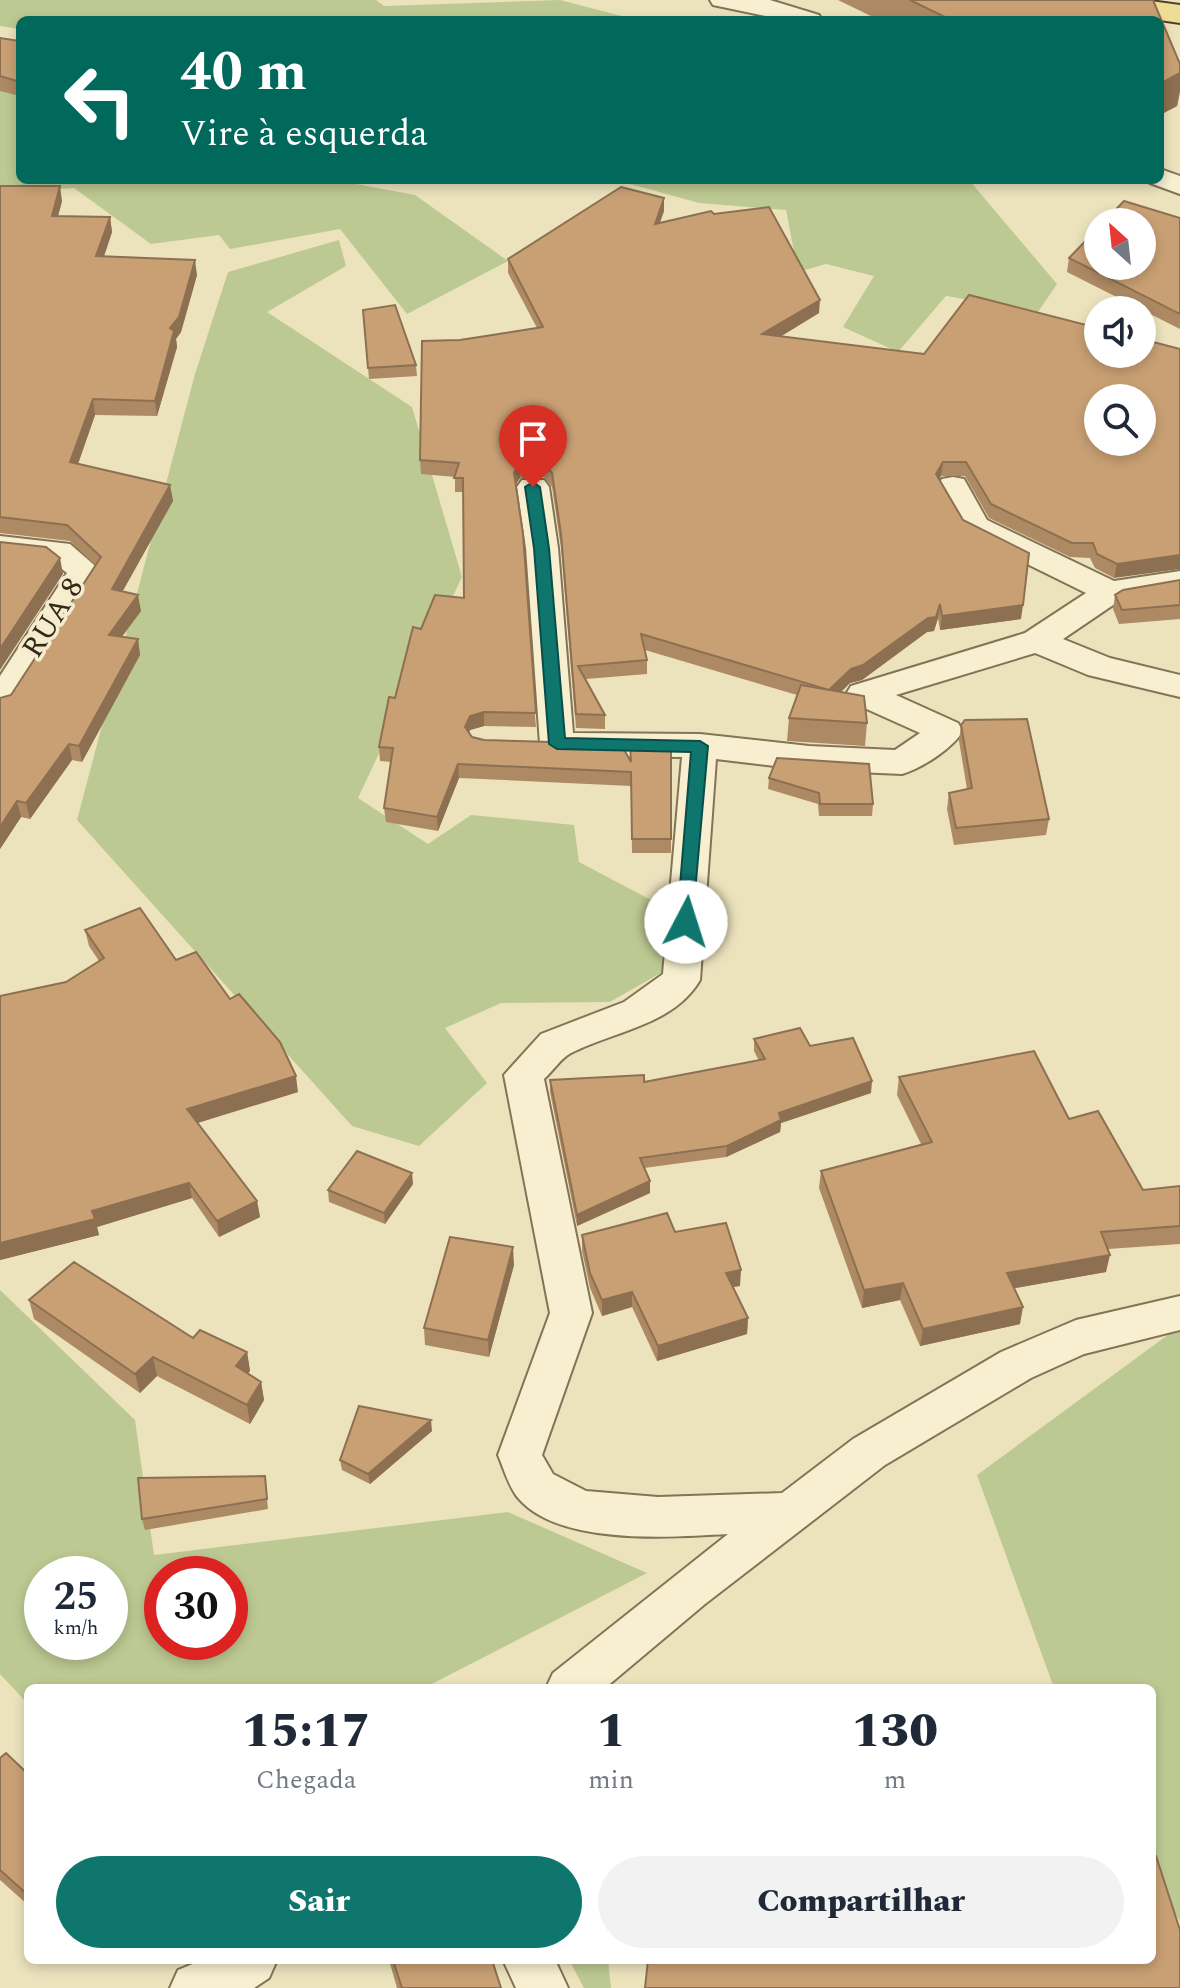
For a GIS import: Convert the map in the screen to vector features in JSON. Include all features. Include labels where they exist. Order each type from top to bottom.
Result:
[{"type":"main road","points":[[1085,0],[1180,14]]},
{"type":"street","points":[[722,0],[761,5],[797,16]]},
{"type":"street","points":[[953,486],[975,526],[1110,592]]},
{"type":"street","points":[[533,487],[542,548],[542,743],[700,746],[809,758],[902,762],[946,731],[863,694],[1037,641],[1110,592],[1180,581]]},
{"type":"street","name":"RUA 8","points":[[0,546],[59,551],[85,571],[0,702]]},
{"type":"street","points":[[1037,641],[1100,667],[1180,686]]},
{"type":"street","points":[[700,746],[681,980],[638,1012],[555,1044],[524,1075],[571,1313],[520,1455],[536,1487],[551,1498],[580,1509],[641,1517],[792,1512]]},
{"type":"street","points":[[575,1684],[689,1590],[869,1452],[1016,1365],[1076,1338],[1180,1313]]},
{"type":"street","points":[[196,1988],[245,1964]]},
{"type":"street","points":[[531,1964],[542,1988]]},
{"type":"green space","points":[[0,0],[376,0],[384,6],[560,0],[622,16],[16,16],[16,28],[0,26]]},
{"type":"green space","points":[[0,80],[16,89],[16,184],[356,184],[415,195],[508,261],[407,314],[340,229],[230,249],[219,235],[151,244],[74,188],[0,192]]},
{"type":"green space","points":[[630,184],[972,184],[1057,284],[1038,312],[946,296],[898,352],[843,327],[874,276],[826,264],[798,272],[786,210],[699,203]]},
{"type":"green space","points":[[339,240],[346,266],[267,312],[412,407],[462,577],[358,798],[428,844],[471,815],[574,825],[579,862],[651,900],[664,971],[610,1002],[501,1003],[445,1028],[487,1083],[419,1146],[352,1126],[77,820],[195,374],[228,272]]},
{"type":"green space","points":[[0,1290],[135,1420],[154,1555],[508,1512],[647,1573],[432,1684],[24,1684],[24,1700],[0,1674]]},
{"type":"green space","points":[[1180,1326],[1180,1921],[1156,1885],[1156,1684],[1053,1684],[977,1475]]},
{"type":"green space","points":[[571,1964],[608,1964],[611,1988],[584,1988]]},
{"type":"building","points":[[910,0],[1153,0],[1160,16],[943,16]]},
{"type":"building","points":[[1164,26],[1180,64],[1180,73],[1164,82]]},
{"type":"building","points":[[0,38],[16,40],[16,81],[0,76]]},
{"type":"building","points":[[0,186],[60,186],[52,216],[110,217],[96,256],[195,260],[179,317],[170,328],[174,331],[155,401],[93,399],[70,462],[170,485],[112,589],[138,595],[109,635],[138,639],[79,746],[69,744],[26,803],[17,801],[0,827],[0,698],[11,695],[101,557],[67,525],[0,517]]},
{"type":"building","points":[[621,187],[664,198],[655,224],[711,211],[714,214],[769,207],[820,300],[762,334],[924,354],[969,295],[1084,324],[1084,368],[1156,368],[1156,343],[1180,349],[1180,555],[1117,564],[1097,554],[1093,543],[1072,543],[991,504],[966,462],[943,462],[936,474],[963,520],[1029,553],[1023,605],[942,616],[940,604],[936,617],[928,618],[863,665],[851,669],[829,690],[641,634],[647,660],[578,666],[605,715],[576,714],[561,534],[552,473],[544,463],[519,464],[514,473],[523,534],[536,713],[484,712],[470,716],[465,727],[472,737],[484,740],[621,744],[631,762],[630,744],[671,745],[671,839],[632,839],[631,772],[458,764],[437,817],[384,808],[393,748],[379,747],[389,697],[395,698],[413,627],[421,629],[435,595],[464,598],[463,478],[454,478],[459,463],[420,460],[422,341],[460,340],[543,327],[508,259]]},
{"type":"building","points":[[1124,201],[1147,208],[1117,208]]},
{"type":"building","points":[[1156,211],[1180,218],[1180,314],[1156,302],[1156,296],[1144,296],[1113,280],[1156,280]]},
{"type":"building","points":[[1084,242],[1084,266],[1069,258]]},
{"type":"building","points":[[395,305],[416,365],[368,368],[363,310]]},
{"type":"building","points":[[0,542],[46,547],[60,558],[0,649]]},
{"type":"building","points":[[1180,580],[1180,605],[1122,610],[1115,595],[1123,590]]},
{"type":"building","points":[[801,685],[864,696],[867,723],[789,718]]},
{"type":"building","points":[[1027,719],[1049,819],[956,828],[949,793],[972,788],[961,725],[965,720]]},
{"type":"building","points":[[777,758],[869,764],[873,804],[820,804],[819,793],[769,778]]},
{"type":"building","points":[[140,908],[176,960],[196,952],[230,999],[239,994],[280,1042],[296,1076],[187,1109],[257,1201],[217,1221],[189,1183],[92,1211],[95,1219],[0,1243],[0,996],[66,982],[104,958],[85,930]]},
{"type":"building","points":[[800,1028],[810,1046],[853,1038],[872,1081],[779,1113],[781,1120],[727,1146],[640,1158],[650,1181],[577,1215],[550,1080],[644,1075],[644,1082],[765,1059],[754,1039]]},
{"type":"building","points":[[1034,1051],[1069,1119],[1098,1111],[1143,1190],[1180,1186],[1180,1226],[1101,1232],[1110,1255],[1007,1273],[1023,1307],[923,1329],[903,1283],[864,1290],[821,1171],[932,1142],[899,1077]]},
{"type":"building","points":[[357,1151],[412,1173],[384,1213],[328,1190]]},
{"type":"building","points":[[667,1213],[675,1232],[726,1223],[741,1270],[726,1273],[748,1318],[658,1346],[632,1292],[602,1300],[590,1273],[582,1235]]},
{"type":"building","points":[[450,1237],[513,1247],[488,1340],[424,1328]]},
{"type":"building","points":[[74,1262],[193,1338],[200,1330],[247,1352],[236,1366],[261,1382],[247,1405],[153,1357],[135,1374],[29,1300]]},
{"type":"building","points":[[359,1406],[431,1420],[368,1474],[340,1460]]},
{"type":"building","points":[[265,1476],[267,1499],[142,1519],[138,1478]]},
{"type":"building","points":[[6,1753],[24,1770],[24,1891],[0,1870],[0,1758]]},
{"type":"building","points":[[1156,1856],[1180,1930],[1180,1988],[645,1988],[648,1964],[1156,1964]]},
{"type":"building","points":[[394,1964],[493,1964],[501,1988],[402,1988]]},
{"type":"route","points":[[533,487],[542,548],[557,744],[700,746],[686,922]]}]
